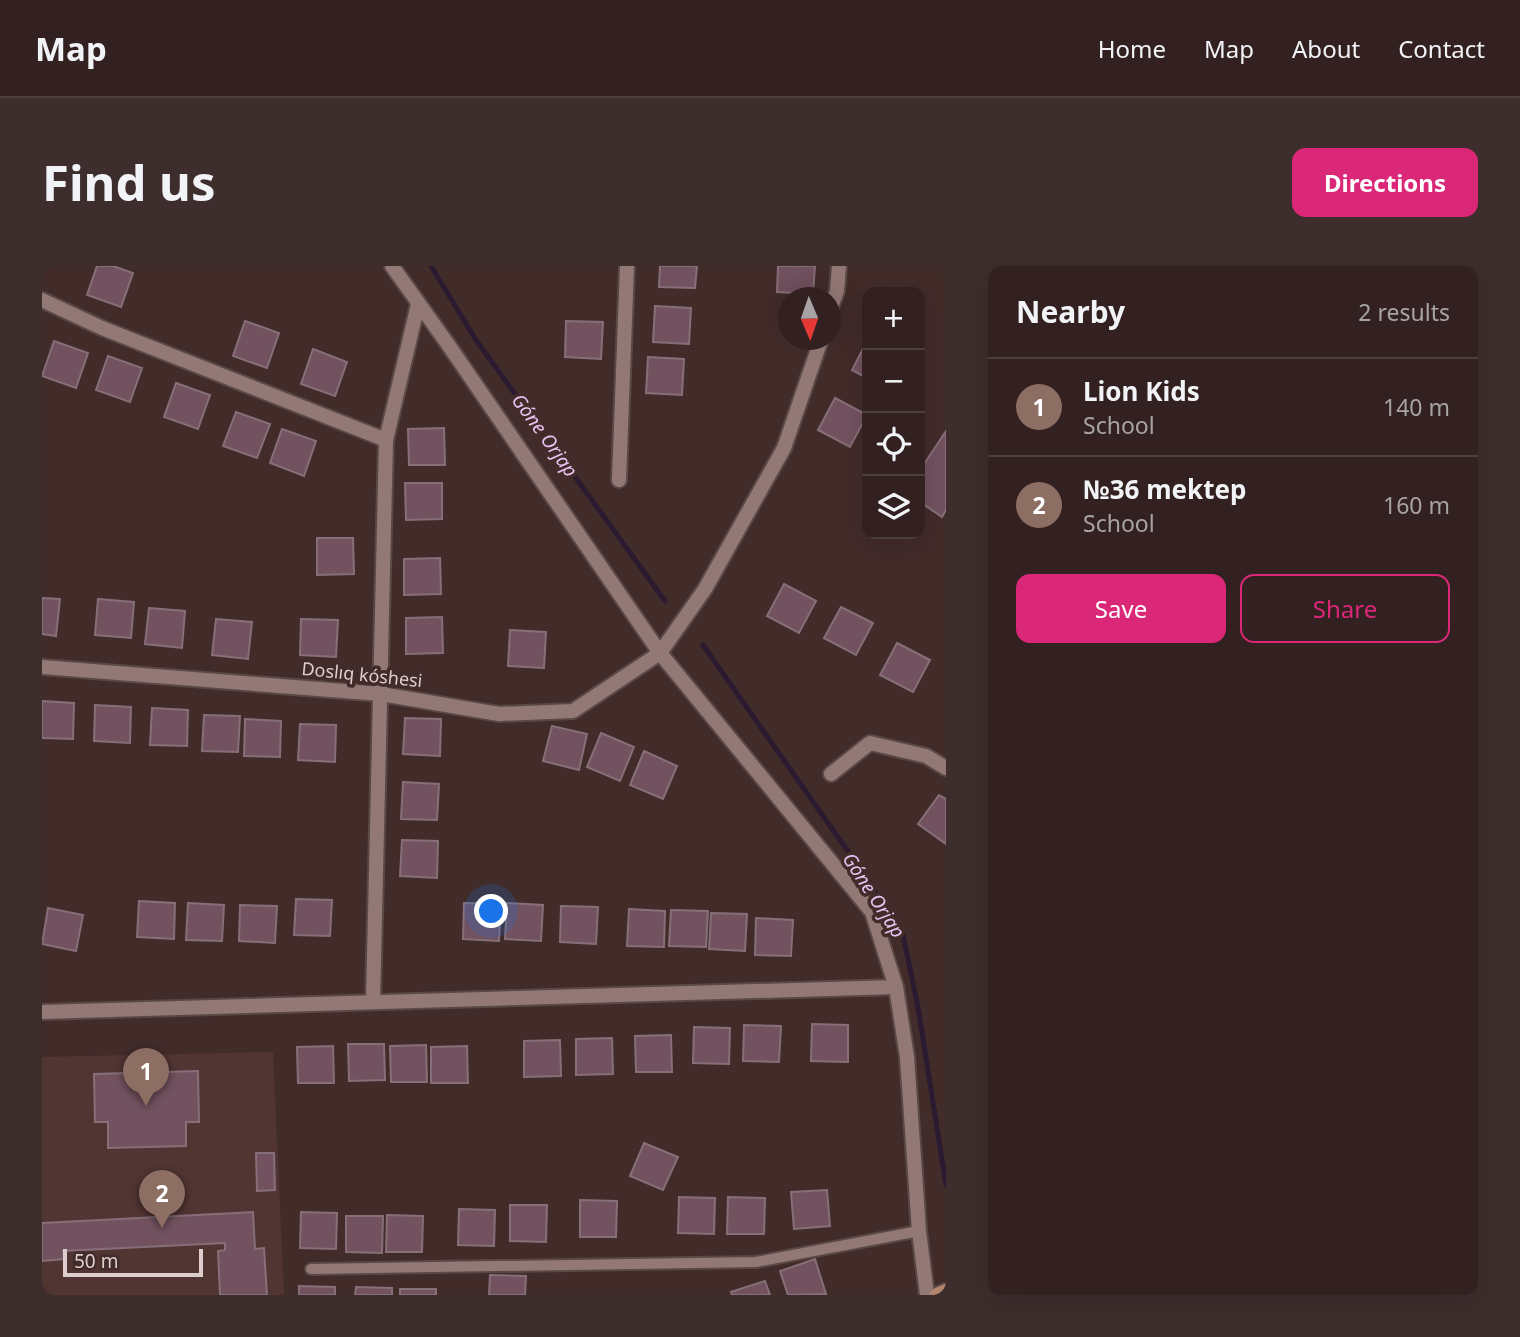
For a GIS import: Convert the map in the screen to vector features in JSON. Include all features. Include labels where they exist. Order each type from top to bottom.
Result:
[{"type":"main road","points":[[937,1295],[946,1292]]},
{"type":"street","points":[[391,266],[660,653],[872,912],[897,987],[907,1057],[919,1231],[927,1295]]},
{"type":"street","points":[[620,480],[627,266]]},
{"type":"street","points":[[837,287],[839,266]]},
{"type":"street","points":[[42,300],[102,328],[386,440]]},
{"type":"street","points":[[373,1002],[386,440],[418,304]]},
{"type":"street","points":[[660,653],[705,589],[784,448],[818,350]]},
{"type":"street","name":"Doslıq kóshesi","points":[[42,667],[381,694],[499,714],[573,711],[660,653]]},
{"type":"street","points":[[831,774],[870,743],[926,756],[946,768]]},
{"type":"street","points":[[42,1012],[897,987]]},
{"type":"lane","points":[[311,1269],[756,1262],[919,1231]]},
{"type":"shaded area","points":[[273,1052],[284,1295],[42,1295],[42,1057]]},
{"type":"building","points":[[97,266],[113,266],[133,273],[121,307],[87,295]]},
{"type":"building","points":[[660,266],[697,266],[695,288],[659,287]]},
{"type":"building","points":[[778,266],[815,266],[814,287],[778,287],[777,292]]},
{"type":"building","points":[[655,306],[691,308],[689,344],[653,342]]},
{"type":"building","points":[[245,321],[279,333],[267,368],[233,356]]},
{"type":"building","points":[[566,321],[603,322],[601,359],[565,357]]},
{"type":"building","points":[[54,341],[88,353],[76,388],[42,376]]},
{"type":"building","points":[[313,349],[347,362],[335,396],[301,384]]},
{"type":"building","points":[[862,351],[862,375],[852,370]]},
{"type":"building","points":[[108,356],[142,368],[130,402],[96,390]]},
{"type":"building","points":[[648,357],[684,359],[682,395],[646,393]]},
{"type":"building","points":[[176,383],[210,395],[198,429],[164,417]]},
{"type":"building","points":[[835,398],[862,412],[862,424],[850,447],[818,430]]},
{"type":"building","points":[[236,412],[270,424],[257,458],[223,446]]},
{"type":"building","points":[[444,428],[445,465],[409,465],[408,429]]},
{"type":"building","points":[[282,429],[316,441],[304,476],[270,463]]},
{"type":"building","points":[[946,431],[946,510],[942,517],[925,505],[925,462]]},
{"type":"building","points":[[405,483],[442,483],[442,519],[406,520]]},
{"type":"building","points":[[317,538],[353,538],[354,574],[317,575]]},
{"type":"building","points":[[440,558],[441,594],[404,595],[404,559]]},
{"type":"building","points":[[784,584],[816,601],[799,633],[767,616]]},
{"type":"building","points":[[42,598],[60,599],[56,636],[42,634]]},
{"type":"building","points":[[98,599],[134,602],[131,638],[95,635]]},
{"type":"building","points":[[841,607],[873,623],[856,655],[824,638]]},
{"type":"building","points":[[149,608],[185,611],[182,648],[145,644]]},
{"type":"building","points":[[442,617],[443,653],[406,654],[406,618]]},
{"type":"building","points":[[216,619],[252,622],[248,659],[212,655]]},
{"type":"building","points":[[301,619],[338,620],[336,657],[300,655]]},
{"type":"building","points":[[510,630],[546,632],[544,668],[508,666]]},
{"type":"building","points":[[897,643],[930,660],[913,692],[880,675]]},
{"type":"building","points":[[42,701],[74,703],[73,739],[42,738]]},
{"type":"building","points":[[95,705],[131,707],[130,743],[94,741]]},
{"type":"building","points":[[152,708],[188,710],[187,746],[150,745]]},
{"type":"building","points":[[204,715],[240,716],[238,752],[202,751]]},
{"type":"building","points":[[405,718],[441,719],[440,756],[403,754]]},
{"type":"building","points":[[245,719],[281,721],[280,757],[244,756]]},
{"type":"building","points":[[300,724],[336,725],[335,762],[298,760]]},
{"type":"building","points":[[552,726],[587,734],[579,770],[543,761]]},
{"type":"building","points":[[601,733],[634,747],[620,781],[587,767]]},
{"type":"building","points":[[644,751],[677,766],[663,799],[630,785]]},
{"type":"building","points":[[403,782],[439,784],[437,820],[401,819]]},
{"type":"building","points":[[939,795],[946,799],[946,844],[918,824]]},
{"type":"building","points":[[402,840],[438,841],[437,878],[400,876]]},
{"type":"building","points":[[296,899],[332,900],[330,936],[294,935]]},
{"type":"building","points":[[139,901],[175,903],[174,939],[137,937]]},
{"type":"building","points":[[188,903],[224,905],[222,941],[186,940]]},
{"type":"building","points":[[464,903],[501,904],[499,941],[463,939]]},
{"type":"building","points":[[507,903],[543,905],[541,941],[505,939]]},
{"type":"building","points":[[240,905],[277,906],[275,943],[239,941]]},
{"type":"building","points":[[561,906],[598,907],[596,944],[560,942]]},
{"type":"building","points":[[48,908],[83,915],[76,951],[42,944]]},
{"type":"building","points":[[629,909],[665,911],[664,947],[627,946]]},
{"type":"building","points":[[671,910],[708,911],[706,947],[669,946]]},
{"type":"building","points":[[711,913],[747,914],[745,951],[709,949]]},
{"type":"building","points":[[756,918],[793,920],[791,956],[755,955]]},
{"type":"building","points":[[812,1024],[848,1025],[848,1062],[811,1061]]},
{"type":"building","points":[[744,1025],[781,1026],[779,1062],[743,1061]]},
{"type":"building","points":[[694,1027],[730,1028],[729,1064],[693,1063]]},
{"type":"building","points":[[671,1035],[672,1072],[636,1072],[635,1036]]},
{"type":"building","points":[[612,1038],[613,1074],[576,1075],[576,1039]]},
{"type":"building","points":[[560,1040],[561,1076],[524,1077],[524,1041]]},
{"type":"building","points":[[348,1044],[384,1044],[385,1080],[349,1081]]},
{"type":"building","points":[[426,1045],[427,1082],[391,1082],[390,1046]]},
{"type":"building","points":[[333,1046],[334,1083],[298,1083],[297,1047]]},
{"type":"building","points":[[467,1046],[468,1083],[431,1083],[431,1047]]},
{"type":"building","points":[[198,1071],[199,1122],[186,1122],[186,1146],[108,1148],[108,1122],[95,1122],[94,1074]]},
{"type":"building","points":[[644,1143],[678,1157],[663,1190],[630,1176]]},
{"type":"building","points":[[256,1153],[274,1153],[275,1190],[257,1191]]},
{"type":"building","points":[[827,1190],[830,1226],[794,1229],[791,1192]]},
{"type":"building","points":[[679,1197],[715,1198],[714,1234],[678,1233]]},
{"type":"building","points":[[728,1197],[765,1198],[764,1234],[727,1234]]},
{"type":"building","points":[[580,1200],[617,1201],[616,1237],[580,1237]]},
{"type":"building","points":[[510,1205],[547,1205],[546,1242],[510,1241]]},
{"type":"building","points":[[459,1209],[495,1210],[494,1246],[458,1245]]},
{"type":"building","points":[[253,1212],[255,1249],[264,1248],[267,1295],[220,1295],[218,1251],[225,1250],[225,1243],[63,1251],[64,1259],[42,1261],[42,1223]]},
{"type":"building","points":[[301,1212],[337,1213],[336,1249],[300,1248]]},
{"type":"building","points":[[387,1215],[423,1216],[422,1252],[386,1252]]},
{"type":"building","points":[[346,1216],[383,1216],[382,1253],[346,1252]]},
{"type":"building","points":[[815,1259],[826,1294],[788,1295],[780,1271]]},
{"type":"building","points":[[490,1275],[526,1276],[525,1295],[489,1295]]},
{"type":"building","points":[[765,1281],[770,1295],[732,1295],[731,1292]]},
{"type":"building","points":[[299,1286],[335,1287],[335,1295],[299,1295]]},
{"type":"building","points":[[356,1287],[392,1288],[392,1295],[355,1295]]},
{"type":"building","points":[[400,1289],[436,1289],[436,1295],[400,1295]]},
{"type":"waterway","name":"Góne Orjap","points":[[431,266],[476,340],[665,601]]},
{"type":"waterway","name":"Góne Orjap","points":[[703,645],[866,877],[903,935],[918,1007],[946,1185]]},
{"type":"place","name":"Lion Kids","points":[[146,1106]]},
{"type":"place","name":"№36 mektep","points":[[162,1228]]}]
